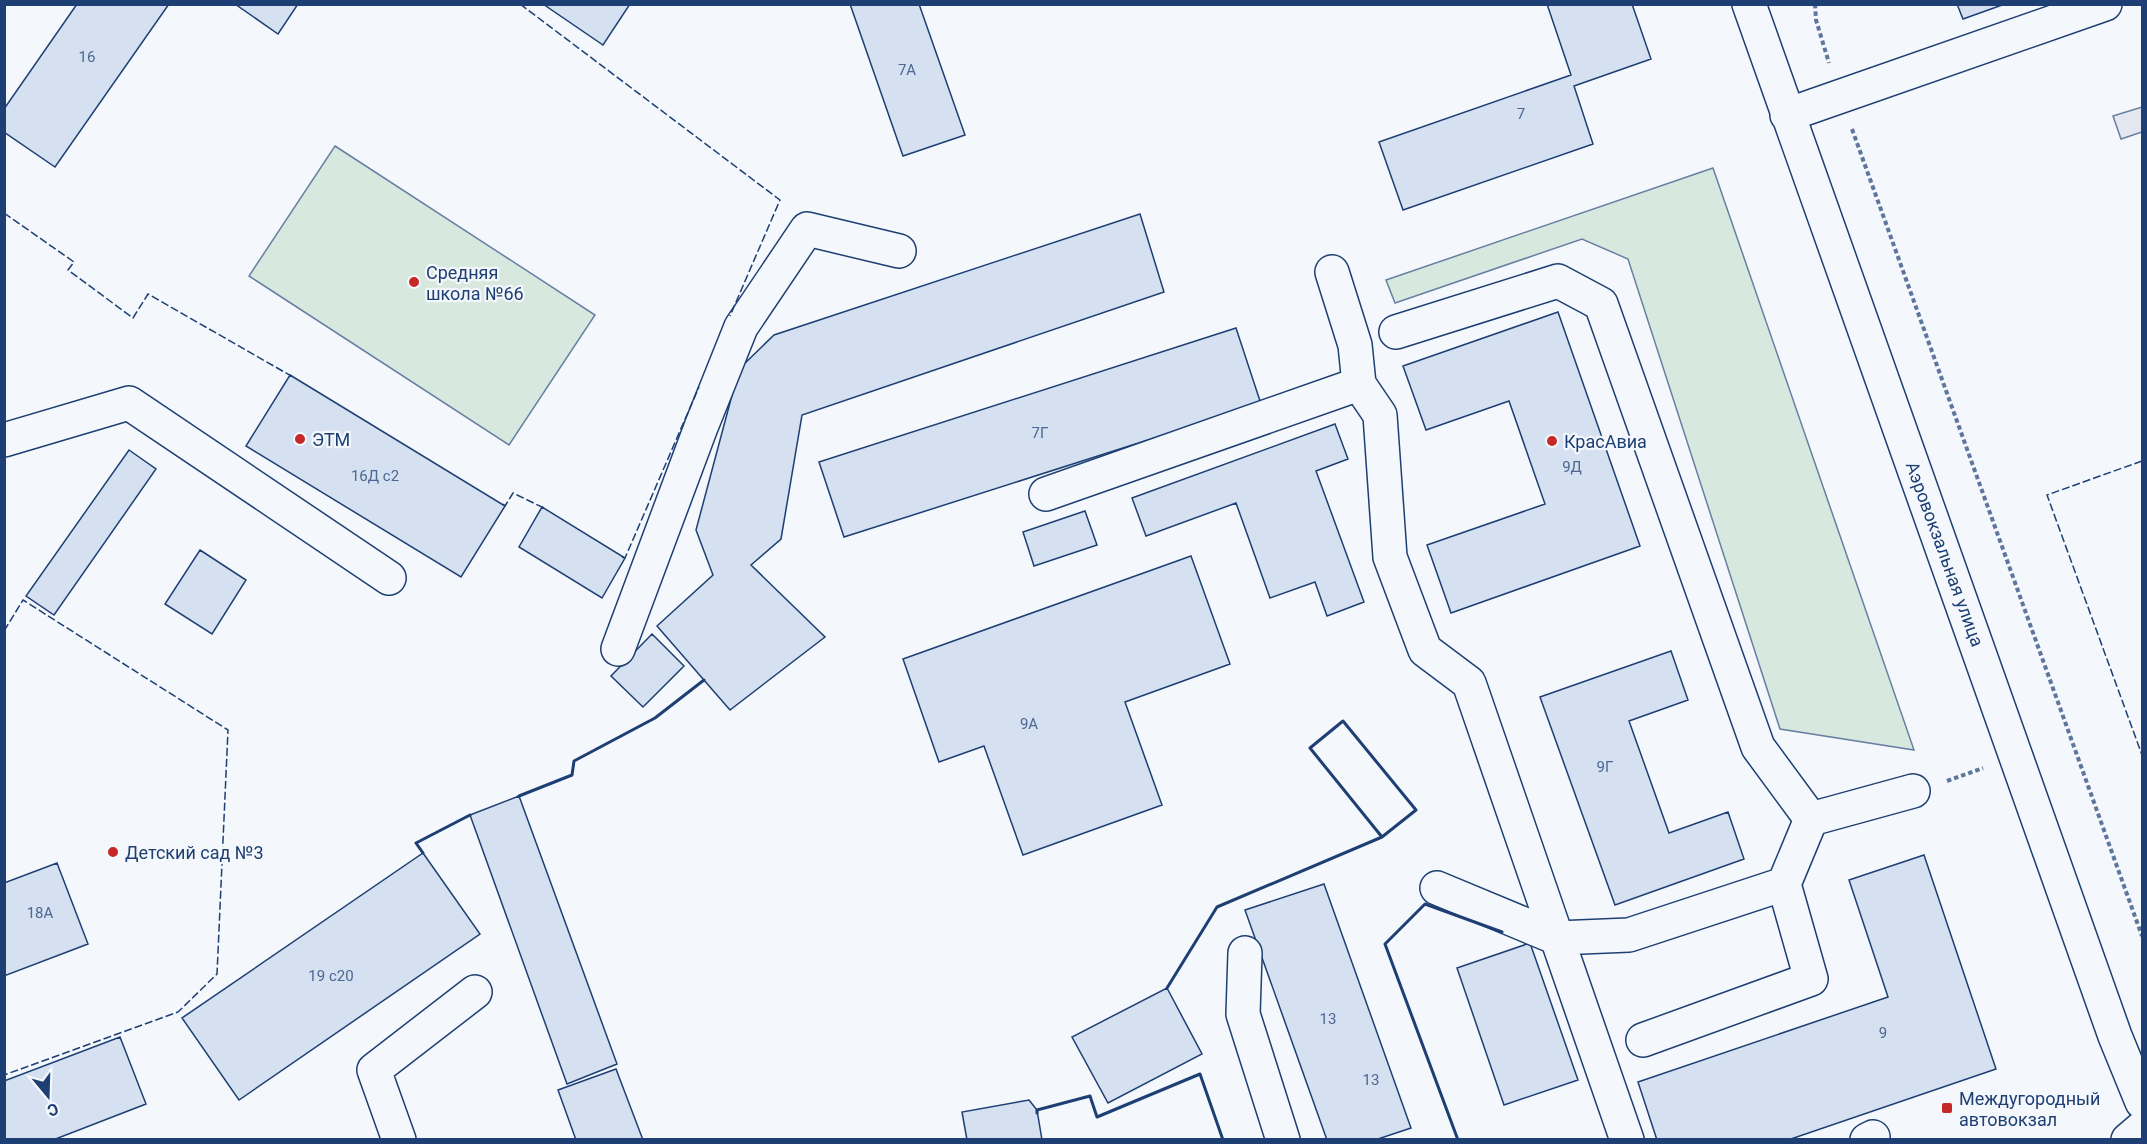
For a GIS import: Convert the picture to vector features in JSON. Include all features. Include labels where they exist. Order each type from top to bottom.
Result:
[{"type":"street","name":"Аэровокзальная улица","points":[[1749,4],[2115,1036],[2142,1102]]},
{"type":"street","points":[[1787,115],[2105,4]]},
{"type":"street","points":[[618,649],[741,327],[807,229],[899,251]]},
{"type":"street","points":[[1332,272],[1354,345],[1359,384],[1380,415],[1390,557],[1425,650],[1469,683],[1627,1140]]},
{"type":"street","points":[[1396,332],[1558,281],[1601,304],[1758,747],[1811,819]]},
{"type":"street","points":[[1047,495],[1359,384]]},
{"type":"street","points":[[4,440],[129,403],[389,578]]},
{"type":"street","points":[[1811,819],[1913,790]]},
{"type":"street","points":[[1643,1040],[1811,979],[1784,884],[1811,819]]},
{"type":"street","points":[[1437,888],[1557,938],[1629,935],[1784,884]]},
{"type":"street","points":[[1245,953],[1243,1014],[1283,1140]]},
{"type":"street","points":[[399,1140],[374,1070],[475,992]]},
{"type":"street","points":[[2128,1140],[2142,1128]]},
{"type":"path","points":[[1815,4],[1816,20],[1840,96],[2142,936]]},
{"type":"path","points":[[1913,790],[2017,756]]},
{"type":"shaded area","points":[[2142,107],[2142,132],[2121,139],[2113,116]]},
{"type":"shaded area","points":[[335,146],[595,315],[509,445],[249,276]]},
{"type":"shaded area","points":[[1713,168],[1914,750],[1780,729],[1628,259],[1582,239],[1395,303],[1386,280]]},
{"type":"building","points":[[77,4],[169,4],[55,167],[4,132],[4,109]]},
{"type":"building","points":[[235,4],[298,4],[278,34]]},
{"type":"building","points":[[543,4],[630,4],[603,45]]},
{"type":"building","points":[[850,4],[919,4],[965,135],[903,156]]},
{"type":"building","points":[[1547,4],[1632,4],[1651,59],[1574,86],[1593,144],[1403,210],[1379,142],[1571,75]]},
{"type":"building","points":[[1957,4],[2005,4],[1963,19]]},
{"type":"building","points":[[1140,214],[1164,292],[802,415],[781,539],[751,565],[825,637],[730,710],[657,626],[713,575],[696,530],[739,369],[774,335]]},
{"type":"building","points":[[1558,312],[1640,546],[1451,613],[1427,545],[1545,504],[1509,401],[1426,430],[1403,366]]},
{"type":"building","points":[[1236,328],[1261,404],[844,537],[819,462]]},
{"type":"building","points":[[290,375],[505,506],[461,577],[246,446]]},
{"type":"building","points":[[1335,424],[1348,459],[1316,471],[1364,602],[1327,616],[1315,582],[1270,598],[1236,503],[1146,536],[1132,498]]},
{"type":"building","points":[[129,450],[156,469],[54,615],[26,596]]},
{"type":"building","points":[[542,507],[625,558],[602,598],[519,547]]},
{"type":"building","points":[[1085,511],[1097,545],[1034,566],[1023,532]]},
{"type":"building","points":[[200,550],[246,580],[212,634],[165,604]]},
{"type":"building","points":[[1191,556],[1230,664],[1125,702],[1162,805],[1023,855],[984,746],[939,762],[903,659]]},
{"type":"building","points":[[652,634],[684,666],[643,707],[611,676]]},
{"type":"building","points":[[1671,651],[1688,700],[1629,721],[1669,833],[1728,812],[1744,859],[1615,905],[1540,697]]},
{"type":"building","points":[[519,796],[617,1064],[567,1084],[470,815]]},
{"type":"building","points":[[423,853],[480,934],[239,1100],[182,1018]]},
{"type":"building","points":[[1924,855],[1996,1069],[1788,1140],[1657,1140],[1638,1082],[1888,997],[1849,880]]},
{"type":"building","points":[[57,863],[88,944],[4,976],[4,883]]},
{"type":"building","points":[[1324,884],[1411,1128],[1375,1140],[1327,1140],[1245,910]]},
{"type":"building","points":[[1530,943],[1578,1080],[1504,1105],[1457,968]]},
{"type":"building","points":[[1167,988],[1202,1054],[1108,1103],[1072,1037]]},
{"type":"building","points":[[120,1037],[146,1104],[53,1140],[4,1140],[4,1081]]},
{"type":"building","points":[[616,1069],[643,1140],[576,1140],[558,1090]]},
{"type":"building","points":[[1029,1100],[1037,1110],[1042,1140],[967,1140],[962,1112]]},
{"type":"fence","points":[[520,4],[780,200],[730,316]]},
{"type":"fence","points":[[4,213],[74,262],[68,270],[133,318],[148,294],[293,377]]},
{"type":"fence","points":[[622,557],[625,558],[699,387]]},
{"type":"fence","points":[[2142,461],[2047,495],[2142,755]]},
{"type":"fence","points":[[503,504],[505,506],[513,493],[546,509]]},
{"type":"fence","points":[[4,631],[23,600],[228,730],[217,974],[178,1012],[4,1075]]},
{"type":"wall","points":[[519,796],[572,775],[574,761],[655,718],[704,680]]},
{"type":"wall","points":[[1167,988],[1217,907],[1382,837],[1416,810],[1343,721],[1310,748],[1382,837]]},
{"type":"wall","points":[[423,853],[416,843],[470,815]]},
{"type":"wall","points":[[1458,1140],[1385,944],[1425,904],[1502,932]]},
{"type":"wall","points":[[1037,1113],[1037,1110],[1090,1096],[1097,1117],[1200,1074],[1223,1140]]},
{"type":"place","name":"Средняя школа №66","points":[[414,282]]},
{"type":"place","name":"ЭТМ","points":[[300,439]]},
{"type":"place","name":"КрасАвиа","points":[[1552,441]]},
{"type":"place","name":"Детский сад №3","points":[[113,852]]},
{"type":"place","name":"Междугородный автовокзал","points":[[1947,1108]]}]
